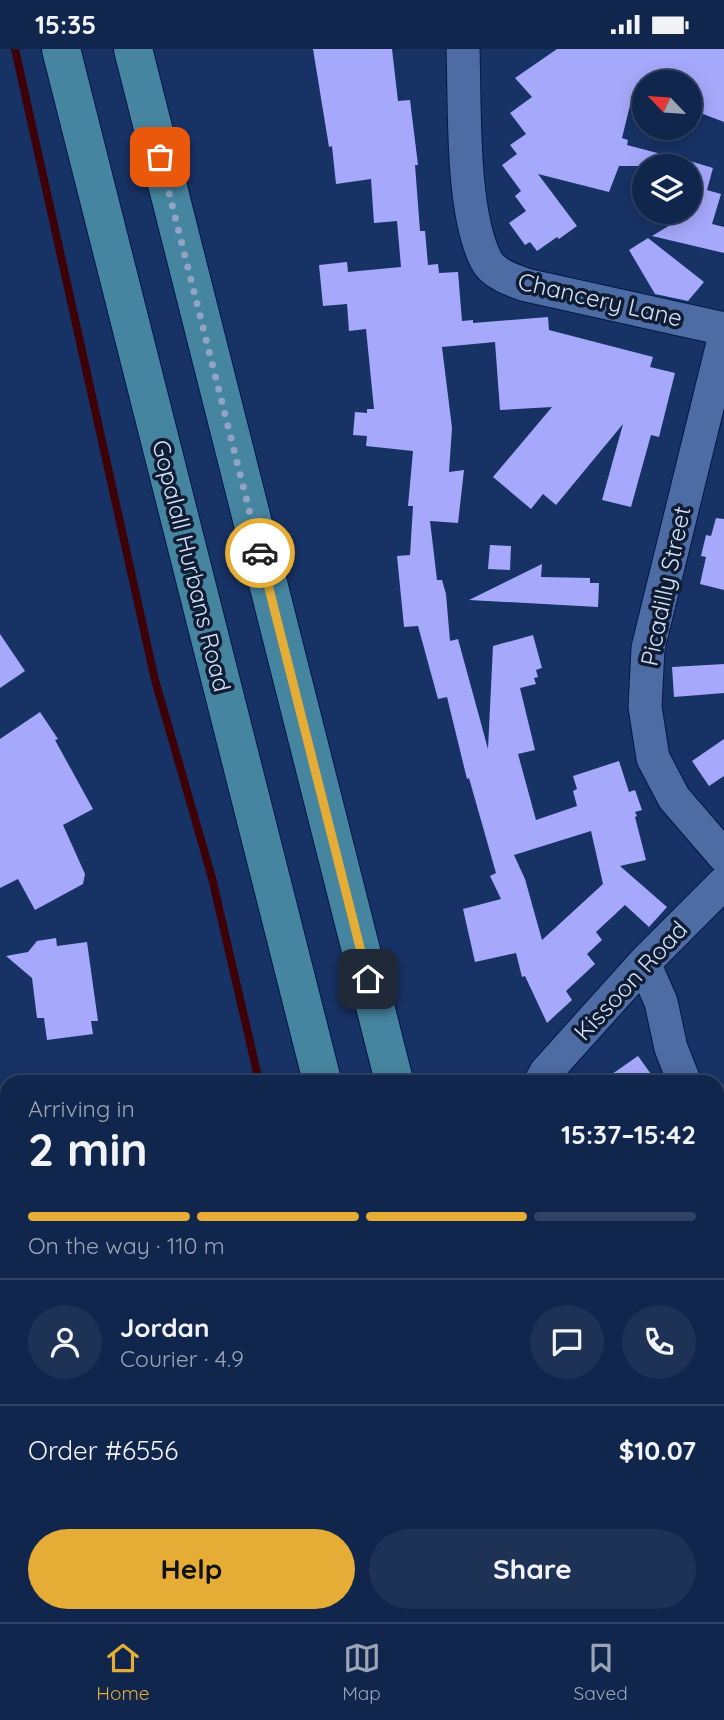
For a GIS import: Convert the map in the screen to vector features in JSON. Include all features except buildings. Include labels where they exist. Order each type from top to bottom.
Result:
[{"type":"main road","name":"Gopalall Hurbans Road","points":[[61,49],[320,1075]]},
{"type":"main road","points":[[133,49],[392,1075]]},
{"type":"street","name":"Chancery Lane","points":[[463,49],[467,169],[474,227],[487,262],[505,278],[526,285],[724,329]]},
{"type":"street","name":"Picadilly Street","points":[[724,339],[648,648],[645,708],[653,758],[674,798],[724,856]]},
{"type":"street","name":"Kissoon Road","points":[[544,1075],[644,963],[724,883]]},
{"type":"street","points":[[644,963],[661,1002],[671,1048],[682,1075]]},
{"type":"waterway","points":[[15,49],[155,680],[212,878],[258,1075]]},
{"type":"way so far","points":[[160,157],[260,553]]},
{"type":"route","points":[[260,553],[368,979]]}]
